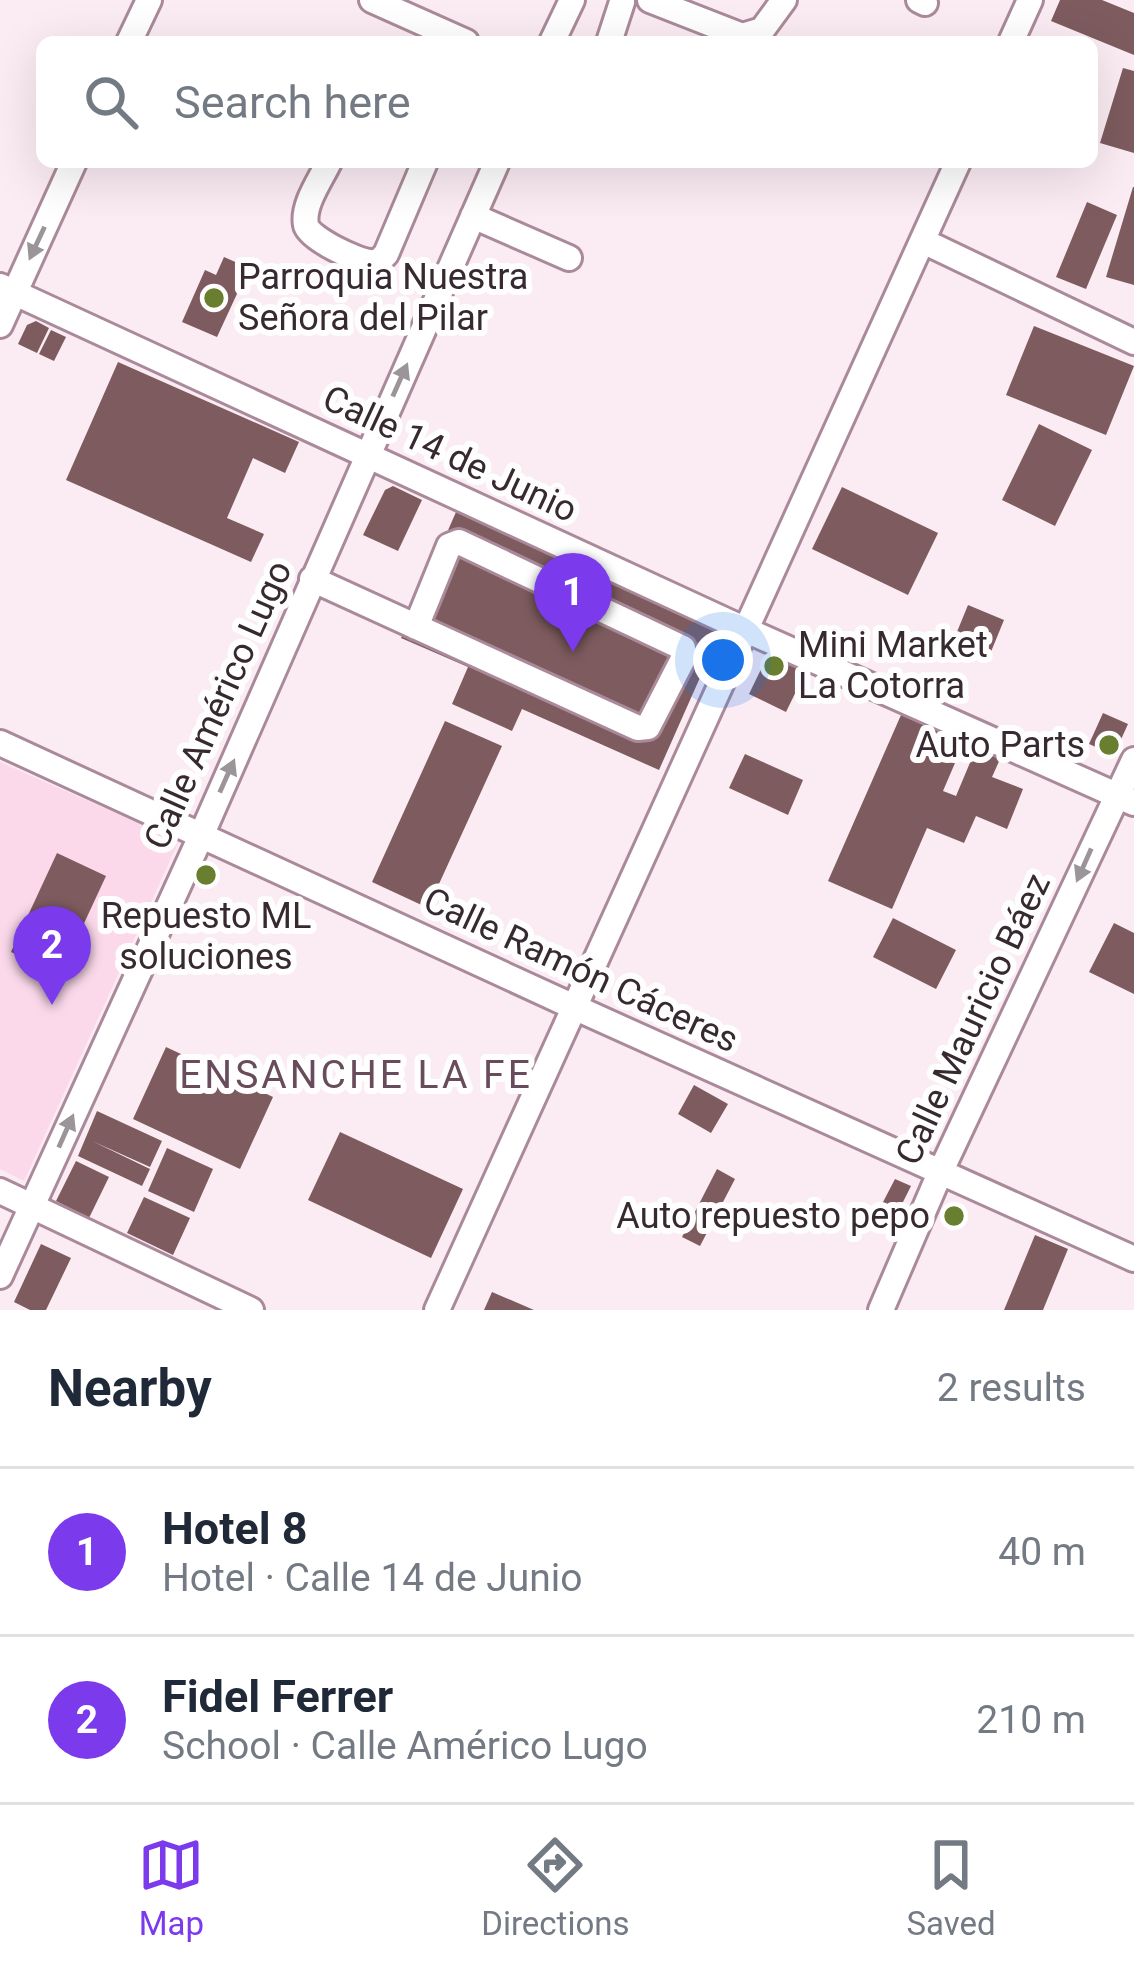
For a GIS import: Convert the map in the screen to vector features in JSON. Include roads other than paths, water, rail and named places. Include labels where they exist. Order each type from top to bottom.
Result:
[{"type":"street","points":[[132,36],[148,0]]},
{"type":"street","points":[[373,0],[453,36]]},
{"type":"street","points":[[555,36],[572,0]]},
{"type":"street","points":[[650,0],[742,36],[762,30],[784,0]]},
{"type":"street","points":[[1014,36],[1030,0]]},
{"type":"street","points":[[611,36],[622,1]]},
{"type":"street","points":[[0,325],[7,289],[71,168]]},
{"type":"street","points":[[326,168],[307,208],[306,225],[312,237],[367,262],[386,254],[422,168]]},
{"type":"street","name":"Calle Américo Lugo","points":[[0,1276],[201,836],[494,168]]},
{"type":"street","points":[[437,1310],[955,168]]},
{"type":"street","points":[[473,216],[569,258]]},
{"type":"street","points":[[923,242],[1134,342]]},
{"type":"street","name":"Calle 14 de Junio","points":[[7,289],[1125,799]]},
{"type":"street","points":[[313,579],[416,627],[638,728],[648,727],[684,658],[683,648],[459,542],[449,546],[416,627]]},
{"type":"street","name":"Calle Ramón Cáceres","points":[[0,743],[1134,1259]]},
{"type":"street","name":"Calle Mauricio Báez","points":[[881,1310],[940,1173],[1125,799],[1134,760]]},
{"type":"street","points":[[0,1191],[251,1310]]},
{"type":"place","name":"Parroquia Nuestra Señora del Pilar","points":[[214,298]]},
{"type":"place","name":"Hotel 8","points":[[573,652]]},
{"type":"place","name":"Mini Market La Cotorra","points":[[774,666]]},
{"type":"place","name":"Auto Parts","points":[[1109,745]]},
{"type":"place","name":"Repuesto ML soluciones","points":[[206,875]]},
{"type":"place","name":"Fidel Ferrer","points":[[52,1005]]},
{"type":"place","name":"Auto repuesto pepo","points":[[954,1216]]},
{"type":"district","name":"ENSANCHE LA FE","points":[[356,1075]]}]
